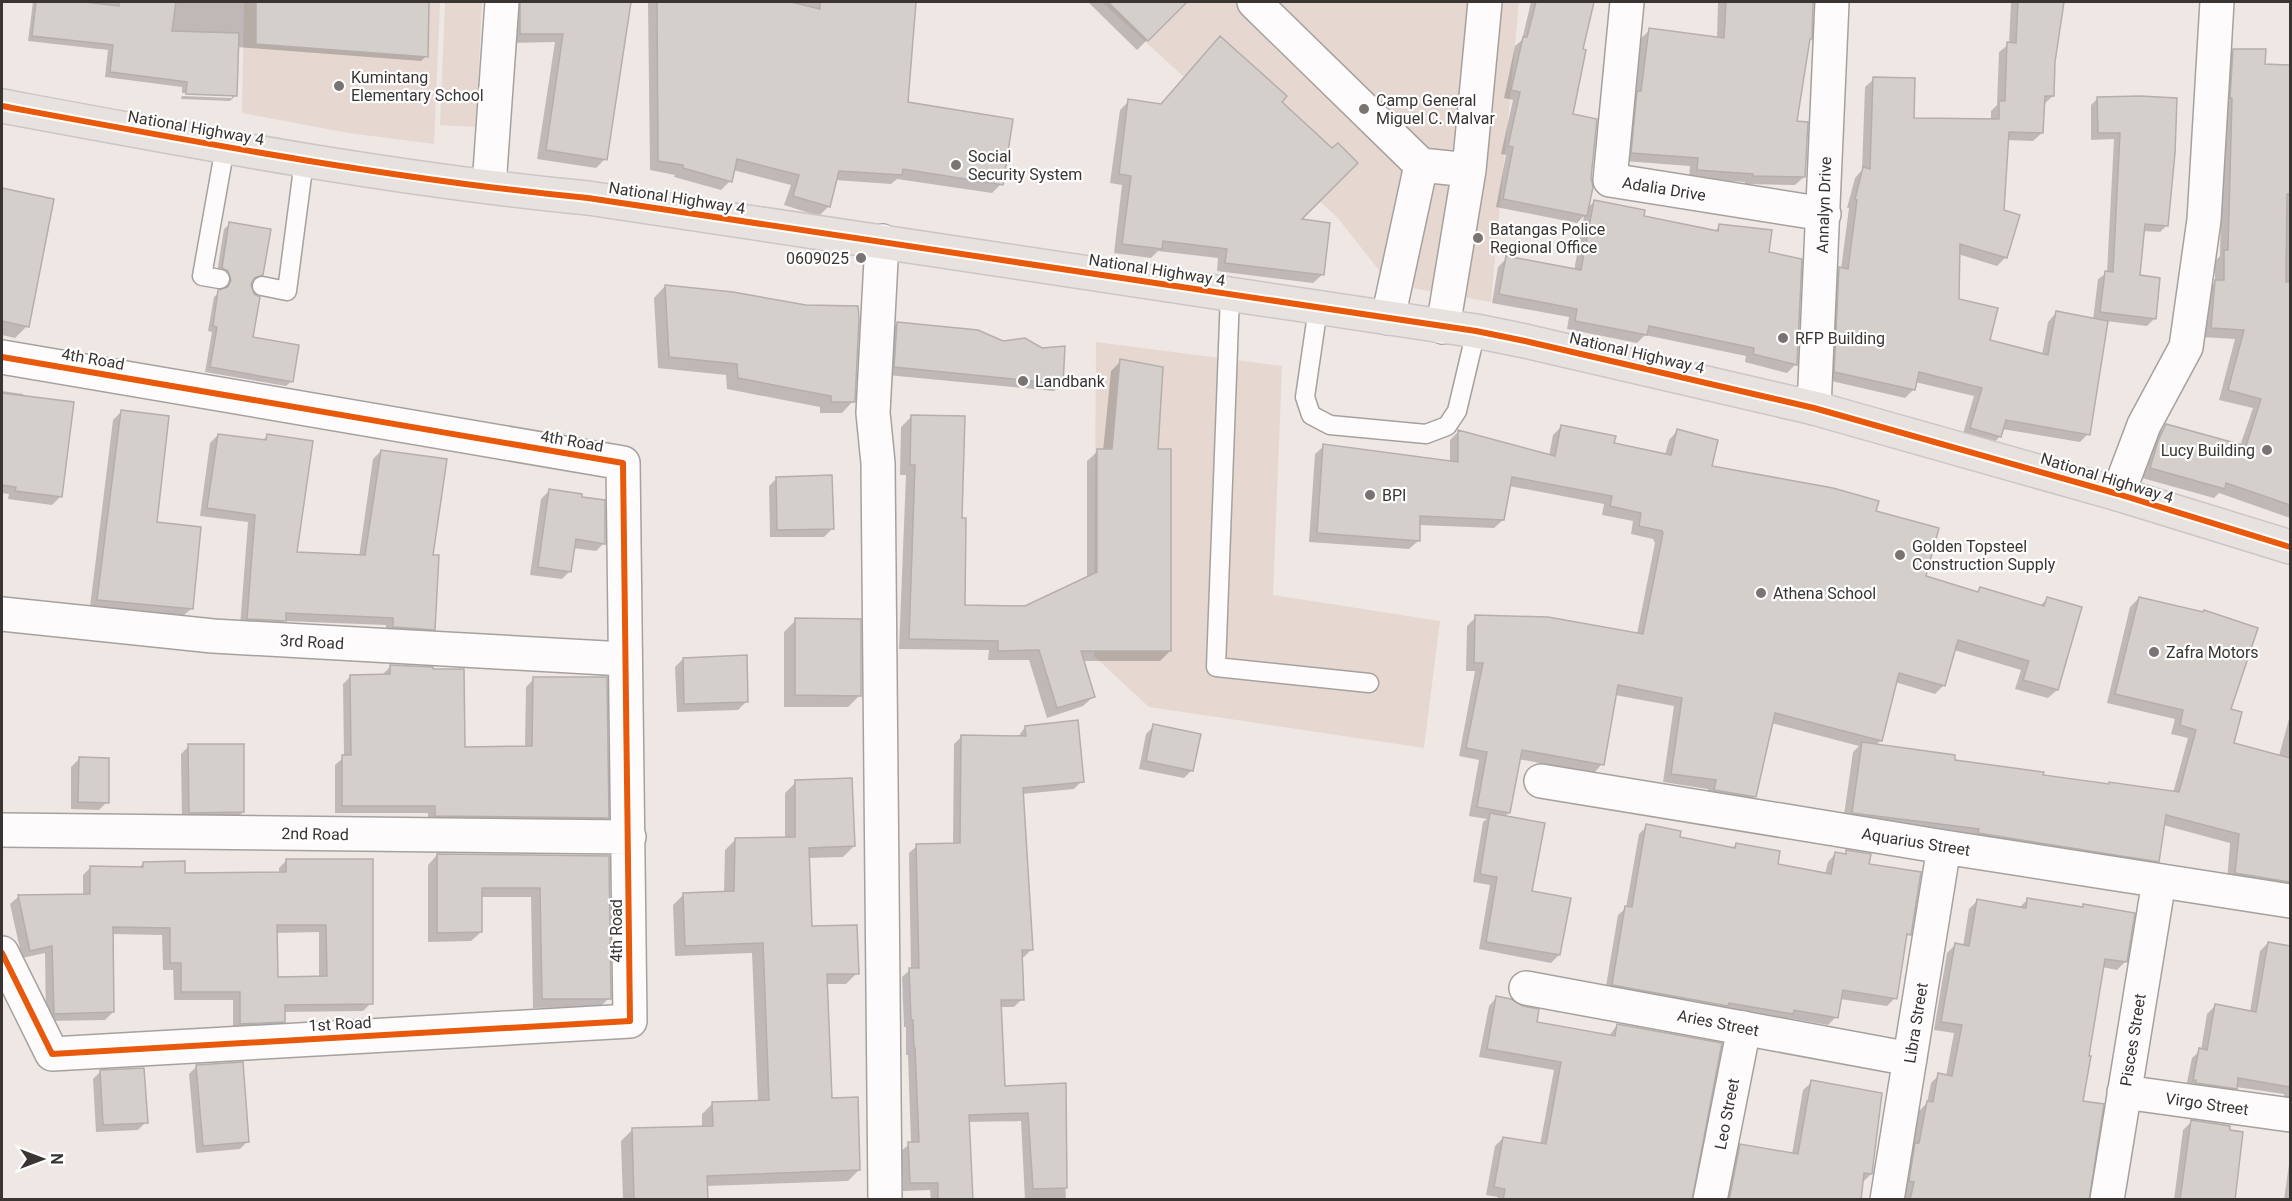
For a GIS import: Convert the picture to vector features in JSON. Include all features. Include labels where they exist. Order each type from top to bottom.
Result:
[{"type":"main road","name":"National Highway 4","points":[[2,106],[304,161],[588,198],[1476,331],[1814,408],[2118,494],[2290,547]]},
{"type":"street","points":[[489,186],[502,2]]},
{"type":"street","points":[[1254,2],[1421,165],[1469,170]]},
{"type":"street","points":[[1443,327],[1469,170],[1485,2]]},
{"type":"street","name":"Adalia Drive","points":[[1627,2],[1610,180],[1824,214]]},
{"type":"street","name":"Annalyn Drive","points":[[1814,408],[1832,2]]},
{"type":"street","points":[[2118,494],[2144,425],[2186,347],[2204,220],[2217,2]]},
{"type":"street","points":[[1388,318],[1421,165]]},
{"type":"street","points":[[882,241],[873,413],[878,463],[885,1200]]},
{"type":"street","name":"4th Road","points":[[2,357],[623,463],[630,1021]]},
{"type":"street","name":"3rd Road","points":[[2,614],[213,636],[624,659]]},
{"type":"street","name":"Aquarius Street","points":[[1541,781],[2290,901]]},
{"type":"street","name":"2nd Road","points":[[2,830],[629,837]]},
{"type":"street","name":"Libra Street","points":[[1887,1200],[1944,847]]},
{"type":"street","name":"Pisces Street","points":[[2107,1200],[2159,881]]},
{"type":"street","name":"1st Road","points":[[2,953],[52,1054],[630,1021]]},
{"type":"street","name":"Aries Street","points":[[1526,988],[1910,1059]]},
{"type":"street","name":"Leo Street","points":[[1710,1200],[1743,1028]]},
{"type":"street","name":"Virgo Street","points":[[2124,1092],[2290,1115]]},
{"type":"lane","points":[[220,279],[202,276],[225,147]]},
{"type":"lane","points":[[262,286],[287,291],[304,161]]},
{"type":"lane","points":[[1230,295],[1216,667],[1369,683]]},
{"type":"lane","points":[[1318,308],[1305,397],[1311,415],[1330,425],[1426,434],[1447,426],[1457,411],[1476,331]]},
{"type":"shaded area","name":"Kumintang Elementary School","points":[[244,2],[440,2],[434,144],[349,133],[242,113]]},
{"type":"shaded area","points":[[445,2],[482,2],[476,127],[440,125]]},
{"type":"shaded area","name":"Camp General Miguel C. Malvar","points":[[1102,2],[1519,2],[1491,302],[1390,284],[1337,217]]},
{"type":"shaded area","points":[[1096,342],[1282,366],[1273,595],[1440,621],[1424,748],[1149,707],[1094,656]]},
{"type":"building","points":[[36,2],[84,2],[119,6],[119,2],[176,2],[172,31],[239,33],[237,96],[186,94],[187,82],[110,72],[113,45],[32,36]]},
{"type":"building","points":[[256,2],[429,2],[428,57],[256,44]]},
{"type":"building","points":[[520,2],[631,2],[607,160],[546,150],[563,34],[520,34]]},
{"type":"building","points":[[657,2],[791,2],[820,9],[820,2],[916,2],[908,102],[1013,119],[1003,185],[903,169],[902,175],[839,171],[830,207],[793,196],[799,175],[737,159],[732,182],[683,168],[683,165],[658,161]]},
{"type":"building","points":[[1108,2],[1187,2],[1148,41]]},
{"type":"building","points":[[1536,2],[1594,2],[1583,49],[1586,50],[1573,114],[1597,119],[1591,178],[1593,187],[1587,216],[1503,199],[1513,147],[1508,146],[1520,92],[1511,90],[1523,37],[1527,37]]},
{"type":"building","points":[[1726,2],[1813,2],[1812,39],[1810,39],[1797,121],[1808,122],[1805,177],[1753,176],[1753,174],[1697,170],[1698,158],[1631,153],[1637,91],[1641,91],[1649,28],[1724,38]]},
{"type":"building","points":[[2018,2],[2064,2],[2055,62],[2054,96],[2045,96],[2043,133],[2009,132],[2004,210],[2020,215],[2007,258],[1960,244],[1959,299],[1998,308],[1990,340],[2048,355],[2056,311],[2108,321],[2090,435],[2006,420],[2001,437],[1970,428],[1982,388],[1919,372],[1915,390],[1834,372],[1839,267],[1848,269],[1857,200],[1855,199],[1863,167],[1870,169],[1873,77],[1915,78],[1914,118],[1999,119],[1999,101],[2005,101],[2007,42],[2016,43]]},
{"type":"building","points":[[1220,36],[1287,96],[1282,102],[1332,148],[1338,143],[1358,163],[1302,219],[1330,223],[1324,275],[1225,263],[1227,249],[1163,241],[1162,249],[1122,244],[1131,176],[1119,174],[1128,99],[1161,104]]},
{"type":"building","points":[[2233,49],[2266,49],[2265,64],[2290,65],[2290,194],[2287,194],[2286,282],[2290,282],[2290,505],[2226,483],[2225,489],[2150,468],[2166,424],[2246,446],[2261,399],[2228,390],[2244,330],[2211,328],[2215,280],[2224,280],[2224,250],[2228,250]]},
{"type":"building","points":[[2097,97],[2177,98],[2175,153],[2168,226],[2145,224],[2140,275],[2160,278],[2156,319],[2100,312],[2105,271],[2113,272],[2120,133],[2098,133]]},
{"type":"building","points":[[2,188],[54,199],[29,327],[2,321]]},
{"type":"building","points":[[1594,200],[1645,210],[1644,216],[1718,231],[1719,224],[1772,230],[1769,252],[1802,259],[1797,365],[1753,354],[1754,348],[1649,326],[1647,335],[1575,321],[1577,309],[1499,294],[1506,256],[1581,270]]},
{"type":"building","points":[[229,222],[271,229],[263,275],[254,278],[251,284],[254,294],[260,297],[253,337],[299,345],[293,382],[210,367],[217,327],[213,326],[218,290],[228,287],[231,280],[228,271],[222,268]]},
{"type":"building","points":[[665,285],[733,292],[806,305],[858,306],[855,402],[831,402],[831,396],[738,378],[737,364],[669,357]]},
{"type":"building","points":[[897,322],[978,330],[1003,341],[1025,338],[1042,348],[1065,346],[1063,384],[894,367]]},
{"type":"building","points":[[1120,359],[1163,367],[1158,449],[1171,449],[1171,651],[1081,651],[1095,697],[1057,708],[1039,650],[998,651],[998,641],[909,639],[915,465],[910,465],[911,415],[965,416],[962,518],[966,518],[965,605],[1025,606],[1097,572],[1097,449],[1112,449]]},
{"type":"building","points":[[2,393],[74,402],[62,497],[15,491],[16,487],[2,485]]},
{"type":"building","points":[[121,410],[169,416],[157,522],[201,527],[193,609],[97,600]]},
{"type":"building","points":[[1561,425],[1616,436],[1614,443],[1671,455],[1677,429],[1718,440],[1712,466],[1833,488],[1879,501],[1876,511],[1939,528],[1926,576],[1978,592],[1980,587],[2044,606],[2047,597],[2082,607],[2058,690],[2023,680],[2029,661],[1958,640],[1945,686],[1899,673],[1882,741],[1775,713],[1756,797],[1714,790],[1716,780],[1671,774],[1682,698],[1618,685],[1604,765],[1522,750],[1510,813],[1477,807],[1487,752],[1466,748],[1483,663],[1474,663],[1475,615],[1548,617],[1643,634],[1663,533],[1639,526],[1641,513],[1610,506],[1612,496],[1512,477],[1504,520],[1420,516],[1420,541],[1317,533],[1323,444],[1458,462],[1458,430],[1555,456]]},
{"type":"building","points":[[218,434],[266,440],[267,434],[313,441],[297,552],[365,555],[381,450],[447,459],[433,555],[439,555],[435,630],[393,627],[393,618],[286,613],[286,621],[247,619],[255,515],[207,508]]},
{"type":"building","points":[[832,475],[834,529],[777,530],[776,477]]},
{"type":"building","points":[[549,489],[605,500],[605,544],[576,539],[571,572],[538,567]]},
{"type":"building","points":[[2139,597],[2203,612],[2204,610],[2258,628],[2231,709],[2242,712],[2234,743],[2290,758],[2290,882],[2235,873],[2239,834],[2166,815],[2159,862],[1978,833],[1979,829],[1852,813],[1862,742],[1955,755],[1955,760],[2044,772],[2043,775],[2179,792],[2196,730],[2180,725],[2183,710],[2115,694]]},
{"type":"building","points":[[795,618],[861,619],[861,696],[795,695]]},
{"type":"building","points":[[747,655],[748,702],[684,704],[683,658]]},
{"type":"building","points":[[390,665],[464,669],[465,747],[532,746],[533,677],[607,677],[609,818],[435,816],[435,806],[342,806],[342,755],[351,755],[350,675],[390,674]]},
{"type":"building","points":[[1078,720],[1084,782],[1023,788],[1033,950],[1022,950],[1024,1000],[1001,1000],[1005,1086],[1066,1083],[1067,1188],[1033,1189],[1028,1113],[969,1115],[973,1200],[938,1200],[938,1183],[910,1183],[908,1142],[919,1142],[909,968],[919,968],[916,844],[960,843],[961,735],[1026,736],[1025,726]]},
{"type":"building","points":[[1153,724],[1201,734],[1193,771],[1146,761]]},
{"type":"building","points":[[188,744],[244,744],[244,812],[189,813]]},
{"type":"building","points":[[79,757],[109,758],[109,803],[78,802]]},
{"type":"building","points":[[852,778],[855,846],[809,848],[812,926],[857,925],[859,974],[827,974],[832,1098],[858,1097],[860,1170],[707,1176],[708,1200],[634,1200],[632,1128],[713,1126],[712,1102],[769,1100],[763,943],[685,946],[683,893],[734,891],[735,838],[795,837],[795,780]]},
{"type":"building","points":[[1490,813],[1545,823],[1532,891],[1571,898],[1560,955],[1486,942],[1497,877],[1480,874]]},
{"type":"building","points":[[1646,824],[1681,831],[1680,837],[1735,848],[1736,843],[1780,851],[1778,864],[1831,874],[1835,852],[1846,854],[1846,850],[1871,854],[1869,864],[1921,872],[1911,935],[1907,934],[1897,999],[1843,990],[1838,1018],[1794,1010],[1793,1014],[1729,1003],[1728,1006],[1612,985],[1625,906],[1632,907]]},
{"type":"building","points":[[437,854],[609,856],[611,999],[542,999],[540,888],[482,888],[482,932],[437,933]]},
{"type":"building","points":[[286,859],[373,859],[373,1004],[285,1005],[285,1022],[240,1024],[240,992],[181,992],[181,963],[170,963],[170,928],[113,927],[114,1012],[54,1014],[52,946],[30,951],[18,895],[90,894],[90,866],[143,867],[143,862],[185,861],[185,873],[286,872]],"holes":[[[277,925],[326,925],[327,976],[278,977]]]},
{"type":"building","points":[[2027,898],[2135,913],[2127,962],[2105,959],[2089,1056],[2091,1056],[2083,1101],[2104,1104],[2089,1200],[1910,1200],[1914,1182],[1909,1181],[1915,1143],[1919,1143],[1927,1101],[1933,1102],[1938,1073],[1952,1076],[1962,1025],[1941,1022],[1955,943],[1969,946],[1977,899],[2026,908]]},
{"type":"building","points":[[2268,942],[2290,946],[2290,1087],[2238,1078],[2237,1089],[2196,1083],[2196,1080],[2193,1080],[2199,1048],[2207,1050],[2215,1004],[2256,1012]]},
{"type":"building","points":[[1496,996],[1539,1009],[1537,1022],[1615,1036],[1617,1024],[1722,1043],[1692,1200],[1503,1200],[1505,1189],[1494,1187],[1503,1137],[1546,1144],[1561,1062],[1487,1049]]},
{"type":"building","points":[[243,1062],[249,1142],[203,1146],[196,1065]]},
{"type":"building","points":[[144,1068],[148,1123],[103,1125],[100,1070]]},
{"type":"building","points":[[1811,1080],[1882,1093],[1872,1174],[1864,1173],[1861,1200],[1729,1200],[1740,1144],[1798,1154]]},
{"type":"building","points":[[2191,1120],[2230,1126],[2230,1130],[2243,1132],[2235,1200],[2180,1200]]},
{"type":"cycle path","points":[[2,106],[367,170],[588,198],[1476,331],[1814,408],[2118,494],[2290,547]]},
{"type":"cycle path","points":[[2,357],[623,463],[630,1021],[52,1054],[2,953]]},
{"type":"place","name":"Kumintang Elementary School","points":[[339,86]]},
{"type":"place","name":"Camp General Miguel C. Malvar","points":[[1364,109]]},
{"type":"place","name":"Social Security System","points":[[956,165]]},
{"type":"place","name":"Batangas Police Regional Office","points":[[1478,238]]},
{"type":"place","name":"0609025","points":[[861,258]]},
{"type":"place","name":"RFP Building","points":[[1783,338]]},
{"type":"place","name":"Landbank","points":[[1023,381]]},
{"type":"place","name":"Lucy Building","points":[[2267,450]]},
{"type":"place","name":"BPI","points":[[1370,495]]},
{"type":"place","name":"Golden Topsteel Construction Supply","points":[[1900,555]]},
{"type":"place","name":"Athena School","points":[[1761,593]]},
{"type":"place","name":"Zafra Motors","points":[[2154,652]]}]
